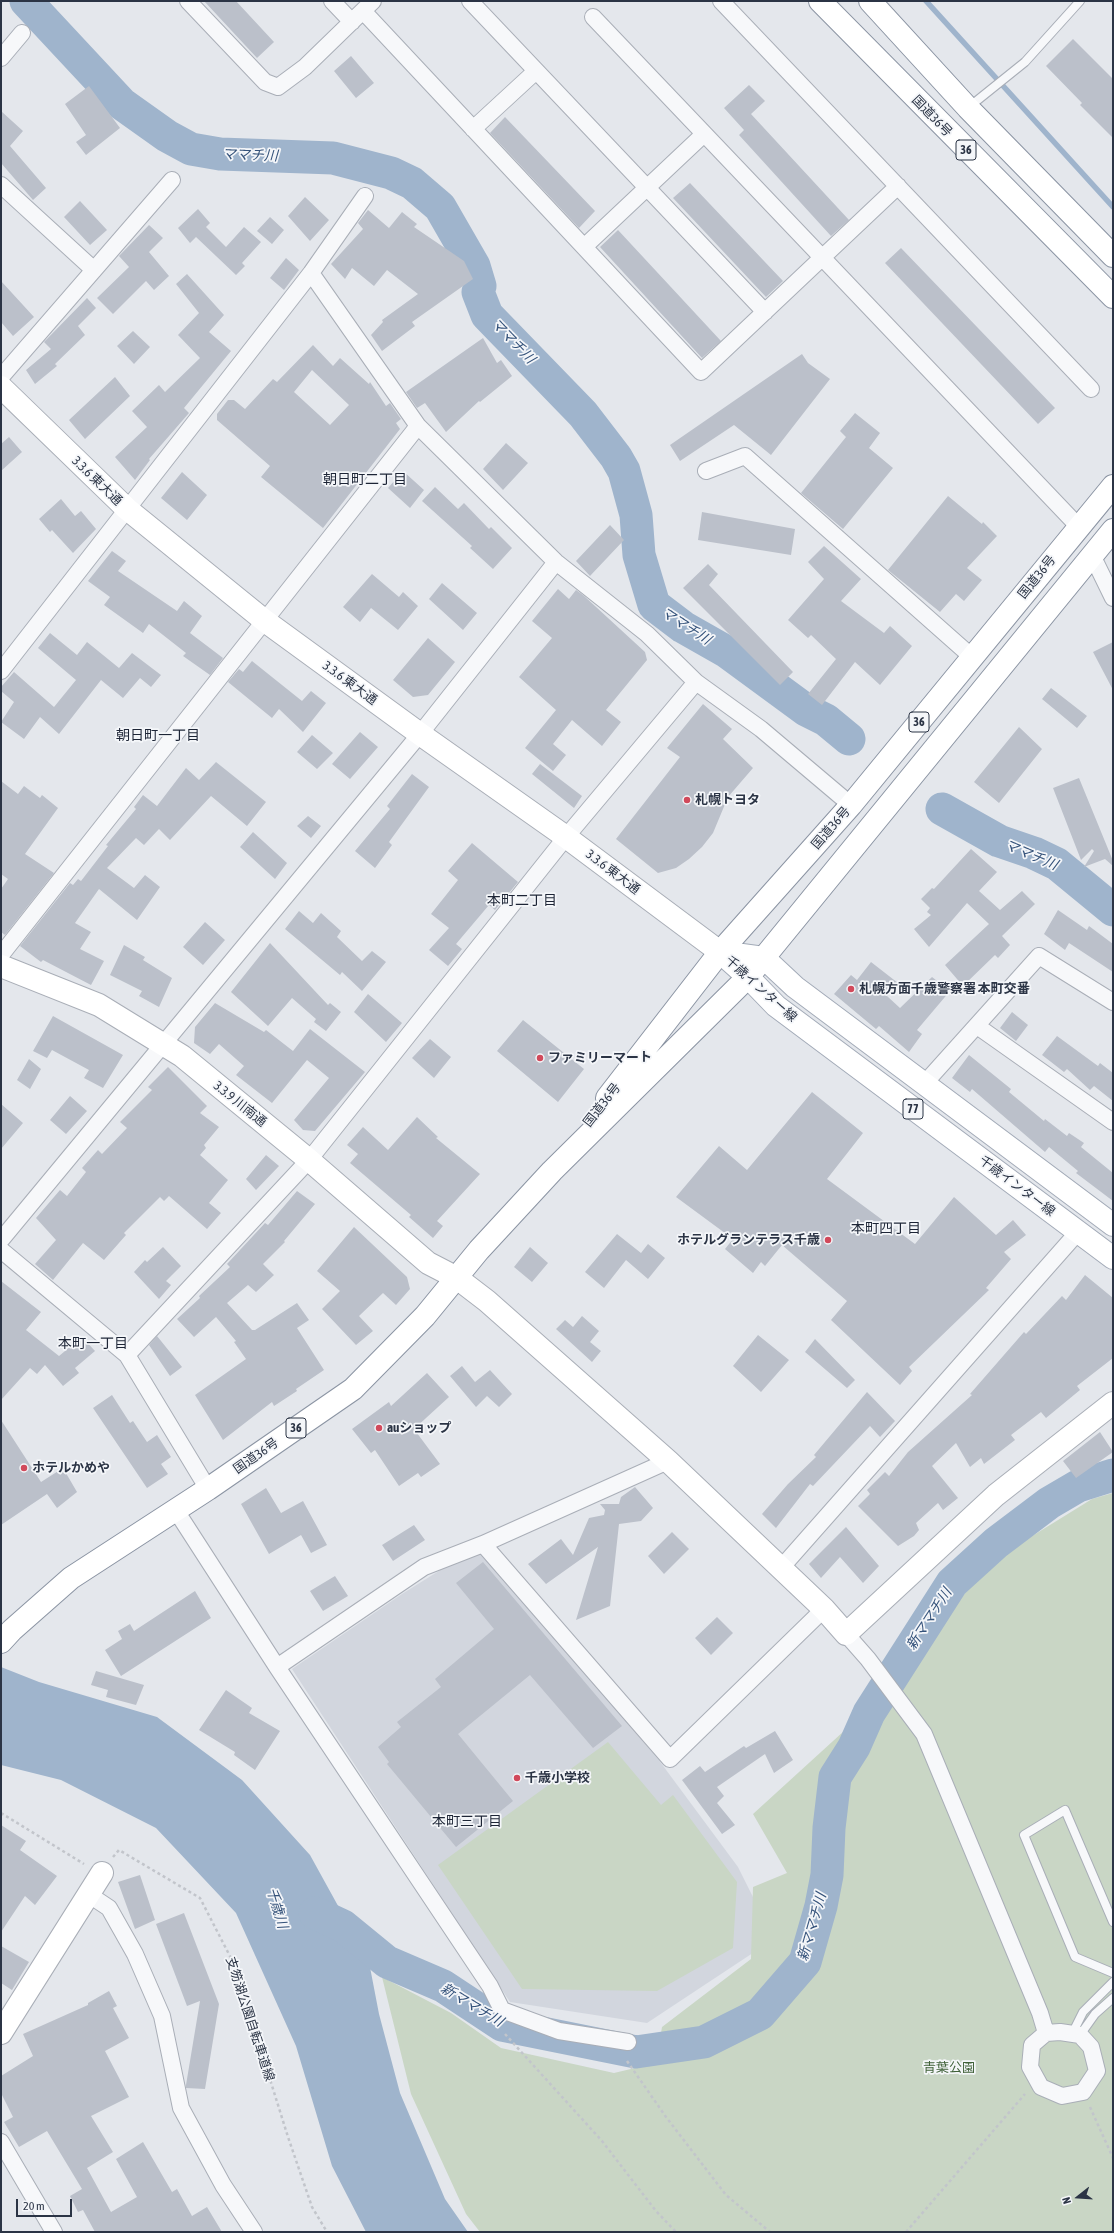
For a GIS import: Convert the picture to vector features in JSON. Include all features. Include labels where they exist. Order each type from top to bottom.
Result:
[{"type":"main road","name":"国道36号","points":[[820,1],[1113,297]]},
{"type":"main road","name":"36","points":[[870,1],[968,108],[1113,256]]},
{"type":"main road","name":"3.3.6 東大通","points":[[1,387],[127,509],[265,621],[420,734],[566,837],[720,952]]},
{"type":"main road","name":"国道36号","points":[[552,1170],[720,952],[851,805],[1078,526],[1113,486]]},
{"type":"main road","name":"国道36号","points":[[1,1640],[71,1578],[175,1509],[208,1489],[353,1389],[425,1316],[479,1250],[552,1170],[748,977],[1113,530]]},
{"type":"main road","name":"千歳インター線","points":[[720,952],[764,958],[795,987],[1113,1226]]},
{"type":"main road","name":"千歳インター線","points":[[720,952],[748,977],[776,1006],[1113,1258]]},
{"type":"main road","name":"3.3.9 川南通","points":[[1,966],[99,1005],[182,1056],[309,1160],[428,1263],[457,1278],[487,1301],[668,1461],[824,1609],[846,1634]]},
{"type":"main road","points":[[846,1634],[996,1495],[1113,1403]]},
{"type":"main road","points":[[1,2033],[102,1873]]},
{"type":"street","points":[[188,1],[264,82],[278,87],[305,67],[368,6],[474,129],[701,372],[898,186]]},
{"type":"street","points":[[332,1],[352,22]]},
{"type":"street","points":[[470,1],[765,312]]},
{"type":"street","points":[[721,1],[1091,389]]},
{"type":"street","points":[[594,17],[1078,526]]},
{"type":"street","points":[[1,58],[22,33]]},
{"type":"street","points":[[474,129],[536,71]]},
{"type":"street","points":[[584,247],[704,134]]},
{"type":"street","points":[[1,376],[172,180]]},
{"type":"street","points":[[1,185],[94,270]]},
{"type":"street","points":[[1,671],[311,272],[364,196]]},
{"type":"street","points":[[311,272],[418,426],[556,562],[647,634],[696,682],[761,729],[851,805]]},
{"type":"street","points":[[1,955],[418,426]]},
{"type":"street","points":[[706,471],[745,456],[972,657]]},
{"type":"street","points":[[1092,556],[1113,598]]},
{"type":"street","points":[[1,1240],[420,734],[556,562]]},
{"type":"street","points":[[126,1355],[309,1160],[566,837],[696,682]]},
{"type":"street","points":[[924,1084],[1039,956],[1113,1002]]},
{"type":"street","points":[[976,1026],[1113,1122]]},
{"type":"street","points":[[781,1568],[1078,1232]]},
{"type":"street","points":[[1,1250],[126,1355],[208,1489]]},
{"type":"street","points":[[277,1667],[424,1567],[483,1544],[668,1461]]},
{"type":"street","points":[[175,1509],[277,1667],[490,1986],[502,2010],[559,2031],[628,2042]]},
{"type":"street","points":[[483,1544],[670,1759],[824,1609]]},
{"type":"street","points":[[846,1634],[868,1659],[924,1734],[1040,2013],[1046,2033]]},
{"type":"street","points":[[88,1894],[110,1908],[135,1954],[162,2016],[181,2108],[223,2185],[254,2232]]},
{"type":"street","points":[[1060,2032],[1076,2034],[1091,2047],[1096,2071],[1083,2092],[1062,2096],[1041,2087],[1030,2067],[1032,2045],[1046,2033],[1060,2032]]},
{"type":"street","points":[[1,2142],[54,2232]]},
{"type":"lane","points":[[968,108],[1025,62],[1080,1]]},
{"type":"lane","points":[[1113,1922],[1065,1810],[1024,1835],[1075,1957],[1113,1973]]},
{"type":"lane","points":[[1076,2034],[1083,2012],[1113,1982]]},
{"type":"lane","points":[[1076,2034],[1113,1998]]},
{"type":"path","points":[[1,1813],[81,1863],[102,1873]]},
{"type":"path","name":"支笏湖公園自転車道線","points":[[102,1873],[119,1850],[200,1898],[234,1964],[290,2144],[312,2207],[327,2232]]},
{"type":"path","points":[[505,2034],[602,2141],[656,2211],[676,2232]]},
{"type":"path","points":[[627,2061],[666,2117],[726,2194],[770,2232]]},
{"type":"path","points":[[906,2232],[1037,2080]]},
{"type":"path","points":[[1083,2092],[1113,2158]]},
{"type":"shaded area","name":"千歳小学校","points":[[483,1552],[658,1759],[738,1867],[774,1939],[647,2023],[510,2002],[292,1669],[402,1594],[450,1564]]},
{"type":"green space","name":"青葉公園","points":[[1113,1493],[1113,2232],[480,2232],[466,2214],[411,2094],[382,1977],[451,2013],[501,2048],[614,2073],[656,2063],[662,2027],[751,1959],[753,1887],[787,1873],[753,1814],[844,1731],[995,1559],[1092,1499]]},
{"type":"green space","points":[[608,1742],[661,1805],[673,1795],[737,1882],[733,1948],[657,1991],[522,1989],[438,1865]]},
{"type":"water","name":"千歳川","points":[[1,1667],[39,1682],[157,1717],[242,1780],[310,1855],[369,1962],[379,2014],[400,2093],[445,2199],[468,2232],[366,2232],[332,2166],[296,2046],[236,1913],[156,1828],[61,1780],[1,1765]]},
{"type":"building","points":[[204,1],[236,1],[274,42],[257,58]]},
{"type":"building","points":[[1073,39],[1113,79],[1113,138],[1080,105],[1082,103],[1046,66]]},
{"type":"building","points":[[351,56],[374,83],[356,98],[334,71]]},
{"type":"building","points":[[749,85],[765,101],[751,114],[849,220],[831,236],[739,135],[744,130],[724,108]]},
{"type":"building","points":[[89,86],[120,128],[86,155],[76,142],[86,135],[65,104]]},
{"type":"building","points":[[1,111],[23,131],[10,146],[46,188],[33,200],[1,163]]},
{"type":"building","points":[[505,117],[595,211],[579,228],[490,133]]},
{"type":"building","points":[[690,183],[783,281],[766,297],[673,198]]},
{"type":"building","points":[[305,197],[329,220],[310,241],[288,216]]},
{"type":"building","points":[[80,201],[107,230],[90,245],[64,217]]},
{"type":"building","points":[[198,209],[210,223],[206,227],[226,247],[244,227],[261,242],[242,263],[245,266],[236,275],[196,237],[190,243],[178,228]]},
{"type":"building","points":[[368,210],[389,228],[402,212],[417,224],[414,227],[464,261],[473,279],[412,322],[415,326],[382,351],[371,335],[383,322],[382,320],[418,294],[387,270],[374,286],[352,268],[345,279],[331,264],[363,229],[358,223]]},
{"type":"building","points":[[270,217],[284,230],[272,244],[257,231]]},
{"type":"building","points":[[149,225],[163,238],[149,252],[169,276],[154,290],[146,281],[113,314],[97,298],[129,267],[119,256]]},
{"type":"building","points":[[618,230],[721,341],[702,358],[600,247]]},
{"type":"building","points":[[901,248],[1055,408],[1038,424],[885,263]]},
{"type":"building","points":[[286,258],[299,270],[284,290],[270,278]]},
{"type":"building","points":[[187,274],[224,315],[209,332],[231,351],[184,408],[189,413],[149,459],[150,460],[135,480],[115,457],[147,427],[132,411],[159,385],[165,392],[200,358],[178,335],[199,313],[176,284]]},
{"type":"building","points":[[1,281],[34,317],[13,336],[1,322]]},
{"type":"building","points":[[87,298],[96,308],[78,326],[85,335],[55,364],[57,366],[35,384],[26,370],[51,349],[44,342]]},
{"type":"building","points":[[133,331],[150,347],[134,364],[117,346]]},
{"type":"building","points":[[483,338],[497,363],[501,360],[512,376],[480,402],[479,401],[446,432],[425,403],[417,408],[406,392]]},
{"type":"building","points":[[313,345],[333,366],[340,358],[369,384],[370,382],[386,406],[390,403],[401,419],[396,423],[400,429],[323,528],[261,477],[270,466],[217,420],[217,414],[228,400],[234,400],[245,409],[273,379],[277,382]],"holes":[[[312,370],[349,405],[330,425],[294,392]]]},
{"type":"building","points":[[802,354],[808,363],[830,379],[771,455],[734,425],[680,461],[670,445]]},
{"type":"building","points":[[115,377],[130,396],[85,439],[69,420]]},
{"type":"building","points":[[855,413],[880,433],[869,448],[893,468],[843,529],[801,493],[846,437],[840,431]]},
{"type":"building","points":[[9,437],[22,452],[1,471],[1,444]]},
{"type":"building","points":[[506,443],[528,463],[503,490],[483,469]]},
{"type":"building","points":[[403,471],[424,490],[410,508],[388,488]]},
{"type":"building","points":[[182,472],[207,495],[187,520],[161,498]]},
{"type":"building","points":[[435,487],[458,509],[464,503],[489,529],[491,527],[512,548],[493,569],[470,548],[472,546],[422,501]]},
{"type":"building","points":[[948,496],[982,524],[983,522],[997,536],[967,568],[982,580],[964,601],[956,594],[940,612],[888,570]]},
{"type":"building","points":[[61,499],[75,516],[81,511],[96,529],[73,553],[52,530],[50,532],[39,519]]},
{"type":"building","points":[[702,512],[795,529],[791,555],[698,540]]},
{"type":"building","points":[[610,525],[624,540],[590,576],[576,561]]},
{"type":"building","points":[[824,546],[861,579],[841,601],[884,633],[890,626],[912,646],[880,685],[855,662],[822,705],[808,694],[836,659],[811,635],[808,638],[788,620],[824,579],[808,562]]},
{"type":"building","points":[[112,551],[126,561],[118,571],[177,611],[184,601],[202,616],[190,633],[223,658],[210,675],[183,656],[186,653],[149,624],[143,633],[104,605],[110,597],[88,581]]},
{"type":"building","points":[[708,564],[718,574],[709,585],[793,672],[780,685],[683,588]]},
{"type":"building","points":[[372,574],[399,597],[403,592],[418,606],[398,630],[371,608],[360,622],[343,607]]},
{"type":"building","points":[[442,583],[477,613],[463,630],[429,599]]},
{"type":"building","points":[[558,589],[569,599],[576,590],[583,595],[645,652],[647,660],[606,710],[621,722],[602,746],[572,720],[553,744],[566,755],[553,771],[525,748],[556,710],[519,677],[552,638],[532,621]]},
{"type":"building","points":[[50,633],[77,655],[87,642],[119,668],[132,653],[161,675],[151,687],[140,678],[123,698],[101,680],[59,734],[40,717],[24,739],[1,722],[14,702],[1,691],[1,687],[14,672],[54,707],[76,680],[38,648]]},
{"type":"building","points":[[428,638],[455,662],[428,695],[413,697],[393,680]]},
{"type":"building","points":[[1113,642],[1113,690],[1093,652]]},
{"type":"building","points":[[252,661],[302,701],[311,691],[326,703],[303,732],[279,709],[272,718],[228,682],[239,669],[243,672]]},
{"type":"building","points":[[1051,688],[1087,716],[1077,728],[1042,699]]},
{"type":"building","points":[[703,704],[732,729],[723,739],[753,768],[728,797],[713,833],[702,847],[676,868],[658,873],[616,839],[680,757],[667,748]]},
{"type":"building","points":[[1019,727],[1042,749],[999,803],[974,782]]},
{"type":"building","points":[[360,732],[378,747],[350,779],[332,764]]},
{"type":"building","points":[[312,735],[333,753],[317,769],[297,752]]},
{"type":"building","points":[[216,762],[266,802],[247,826],[211,796],[170,840],[159,829],[144,845],[136,838],[107,868],[134,888],[145,875],[160,887],[137,920],[99,889],[75,923],[91,932],[80,949],[104,961],[91,985],[43,960],[41,962],[20,946],[70,883],[73,885],[78,879],[81,881],[108,846],[106,845],[136,809],[134,807],[143,795],[157,806],[186,768],[199,780]]},
{"type":"building","points":[[540,764],[582,796],[574,808],[532,774]]},
{"type":"building","points":[[412,774],[429,787],[389,842],[392,845],[375,868],[355,851],[390,809],[387,806]]},
{"type":"building","points":[[1079,778],[1113,861],[1113,866],[1105,859],[1084,867],[1094,851],[1092,849],[1081,860],[1053,788]]},
{"type":"building","points":[[1,781],[18,794],[24,786],[40,798],[42,795],[58,808],[25,854],[54,873],[5,935],[1,932],[1,889],[8,879],[1,874]]},
{"type":"building","points":[[308,816],[321,826],[311,838],[297,826]]},
{"type":"building","points":[[253,832],[287,863],[275,879],[240,847]]},
{"type":"building","points":[[472,843],[518,882],[495,910],[489,905],[456,944],[462,949],[448,966],[429,950],[449,928],[431,914],[458,880],[448,871]]},
{"type":"building","points":[[971,849],[997,872],[979,891],[1000,910],[1022,891],[1035,904],[1002,936],[1010,945],[998,958],[995,955],[963,986],[945,965],[989,924],[967,903],[929,947],[914,929],[931,915],[927,912],[930,908],[921,899],[932,888],[934,889]]},
{"type":"building","points":[[1058,910],[1087,930],[1089,926],[1113,944],[1113,972],[1069,943],[1065,950],[1044,934]]},
{"type":"building","points":[[299,911],[313,923],[321,913],[341,931],[337,937],[362,961],[372,951],[386,962],[362,991],[342,972],[340,975],[285,929]]},
{"type":"building","points":[[205,922],[225,940],[203,965],[183,947]]},
{"type":"building","points":[[270,943],[328,1005],[330,1003],[341,1012],[326,1031],[314,1022],[316,1019],[292,998],[268,1026],[231,992]]},
{"type":"building","points":[[124,945],[145,957],[143,960],[172,978],[159,1007],[139,996],[142,991],[110,975]]},
{"type":"building","points":[[871,962],[898,983],[887,996],[900,1008],[932,977],[950,991],[917,1030],[922,1034],[909,1052],[879,1026],[876,1029],[834,994],[851,975],[857,980]]},
{"type":"building","points":[[368,994],[402,1023],[386,1042],[354,1012]]},
{"type":"building","points":[[215,1003],[264,1032],[266,1030],[293,1051],[310,1029],[365,1072],[315,1131],[303,1130],[294,1120],[329,1078],[307,1060],[272,1103],[236,1075],[244,1066],[219,1044],[210,1054],[194,1043],[195,1027]]},
{"type":"building","points":[[1012,1012],[1028,1025],[1016,1041],[1000,1028]]},
{"type":"building","points":[[53,1016],[123,1055],[103,1088],[84,1078],[89,1070],[52,1050],[47,1058],[33,1051]]},
{"type":"building","points":[[523,1020],[584,1069],[558,1102],[497,1051]]},
{"type":"building","points":[[1057,1036],[1098,1066],[1100,1063],[1113,1073],[1113,1101],[1094,1086],[1090,1090],[1067,1069],[1064,1072],[1042,1055]]},
{"type":"building","points":[[430,1039],[451,1057],[434,1078],[412,1058]]},
{"type":"building","points":[[969,1055],[1011,1089],[1009,1092],[1044,1121],[1045,1119],[1067,1136],[1069,1133],[1084,1143],[1081,1147],[1113,1173],[1113,1201],[1076,1173],[1078,1171],[1049,1147],[1045,1152],[972,1089],[970,1092],[952,1078]]},
{"type":"building","points":[[29,1059],[41,1069],[30,1089],[17,1080]]},
{"type":"building","points":[[168,1067],[207,1106],[200,1113],[219,1127],[204,1145],[206,1148],[200,1155],[228,1180],[209,1203],[221,1213],[207,1229],[169,1196],[164,1201],[160,1197],[124,1233],[126,1235],[104,1260],[83,1243],[53,1280],[35,1264],[56,1240],[36,1218],[60,1190],[67,1196],[86,1172],[82,1168],[98,1150],[102,1154],[127,1128],[120,1122],[152,1090],[148,1087]]},
{"type":"building","points":[[812,1092],[863,1133],[827,1179],[915,1244],[954,1197],[996,1235],[1013,1220],[1026,1235],[1004,1252],[1011,1259],[986,1288],[989,1290],[909,1367],[912,1371],[900,1385],[831,1320],[847,1301],[782,1245],[765,1266],[761,1262],[753,1273],[725,1249],[733,1239],[676,1197],[719,1146],[747,1170]]},
{"type":"building","points":[[70,1096],[87,1111],[66,1134],[50,1120]]},
{"type":"building","points":[[1,1104],[23,1123],[1,1149]]},
{"type":"building","points":[[417,1117],[438,1137],[436,1138],[480,1174],[437,1221],[443,1226],[433,1238],[409,1217],[411,1215],[350,1163],[358,1154],[347,1145],[363,1127],[388,1150]]},
{"type":"building","points":[[266,1155],[279,1166],[256,1190],[246,1179]]},
{"type":"building","points":[[297,1191],[315,1204],[284,1241],[285,1242],[263,1264],[274,1275],[256,1292],[248,1285],[227,1303],[252,1330],[255,1330],[297,1303],[309,1320],[297,1328],[324,1370],[296,1389],[297,1391],[274,1406],[272,1402],[223,1440],[195,1395],[246,1359],[234,1342],[236,1341],[216,1317],[194,1337],[177,1319],[230,1267],[227,1264],[265,1223],[268,1225]]},
{"type":"building","points":[[354,1227],[407,1277],[410,1289],[396,1305],[383,1293],[359,1316],[373,1331],[356,1345],[322,1309],[340,1291],[317,1271]]},
{"type":"building","points":[[617,1234],[641,1253],[648,1244],[665,1258],[648,1279],[626,1260],[604,1288],[585,1272]]},
{"type":"building","points":[[163,1247],[181,1266],[166,1281],[171,1285],[159,1299],[134,1272],[145,1260],[147,1262]]},
{"type":"building","points":[[530,1247],[548,1263],[532,1282],[514,1267]]},
{"type":"building","points":[[1085,1275],[1113,1298],[1113,1358],[1077,1386],[1080,1390],[1046,1418],[1041,1412],[1011,1435],[1015,1440],[984,1464],[981,1458],[970,1467],[956,1443],[932,1466],[958,1498],[943,1510],[938,1503],[916,1523],[919,1530],[914,1536],[898,1546],[858,1506],[870,1494],[867,1490],[885,1472],[889,1476],[908,1452],[972,1395],[970,1394],[1024,1332],[1026,1334],[1062,1296],[1066,1300]]},
{"type":"building","points":[[1,1281],[41,1312],[26,1330],[59,1356],[82,1337],[95,1351],[75,1368],[79,1373],[63,1386],[45,1365],[37,1374],[30,1368],[1,1400]]},
{"type":"building","points":[[582,1316],[599,1331],[590,1342],[601,1351],[592,1362],[556,1329],[565,1320],[573,1327]]},
{"type":"building","points":[[758,1335],[789,1360],[761,1392],[733,1366]]},
{"type":"building","points":[[157,1336],[182,1367],[170,1376],[149,1345]]},
{"type":"building","points":[[815,1339],[855,1380],[847,1388],[805,1352]]},
{"type":"building","points":[[462,1366],[475,1382],[490,1370],[512,1394],[499,1407],[487,1396],[476,1407],[450,1376]]},
{"type":"building","points":[[427,1373],[449,1397],[414,1429],[440,1464],[421,1477],[418,1473],[399,1486],[375,1450],[371,1453],[352,1429],[389,1402],[391,1406]]},
{"type":"building","points":[[867,1392],[895,1421],[880,1437],[870,1426],[813,1486],[810,1484],[776,1528],[762,1514],[788,1484],[816,1457],[814,1455]]},
{"type":"building","points":[[112,1395],[130,1423],[133,1421],[147,1442],[157,1435],[171,1457],[161,1464],[168,1474],[147,1488],[93,1408]]},
{"type":"building","points":[[1,1420],[41,1482],[63,1468],[77,1492],[57,1508],[47,1494],[1,1525]]},
{"type":"building","points":[[1100,1432],[1113,1452],[1076,1478],[1063,1461]]},
{"type":"building","points":[[635,1487],[653,1508],[641,1521],[619,1524],[610,1606],[576,1620],[598,1547],[546,1584],[528,1564],[561,1539],[573,1555],[589,1518],[604,1515],[605,1510],[600,1504],[619,1504],[621,1497]]},
{"type":"building","points":[[266,1488],[281,1513],[303,1501],[327,1545],[311,1553],[301,1535],[269,1554],[241,1504]]},
{"type":"building","points":[[414,1525],[425,1540],[393,1561],[382,1545]]},
{"type":"building","points":[[846,1527],[879,1566],[863,1583],[840,1557],[821,1578],[809,1564]]},
{"type":"building","points":[[672,1532],[689,1549],[664,1574],[648,1556]]},
{"type":"building","points":[[483,1562],[622,1726],[593,1748],[530,1675],[458,1734],[513,1801],[456,1847],[387,1764],[389,1762],[378,1747],[401,1727],[397,1722],[441,1687],[435,1679],[494,1629],[456,1583]]},
{"type":"building","points":[[335,1576],[348,1596],[323,1611],[310,1591]]},
{"type":"building","points":[[195,1591],[211,1618],[121,1676],[105,1650],[122,1639],[118,1631],[130,1624],[134,1631]]},
{"type":"building","points":[[717,1617],[733,1633],[711,1655],[695,1638]]},
{"type":"building","points":[[96,1671],[144,1685],[136,1705],[106,1697],[108,1690],[91,1685]]},
{"type":"building","points":[[226,1690],[252,1708],[249,1713],[280,1731],[255,1770],[234,1755],[235,1752],[199,1730]]},
{"type":"building","points":[[775,1731],[793,1760],[774,1773],[765,1754],[717,1787],[724,1796],[717,1803],[735,1825],[722,1834],[682,1780],[700,1766],[705,1772],[744,1746],[746,1748]]},
{"type":"building","points":[[1,1825],[26,1841],[20,1850],[57,1876],[35,1905],[25,1896],[1,1932]]},
{"type":"building","points":[[140,1875],[155,1920],[135,1929],[118,1882]]},
{"type":"building","points":[[184,1913],[219,2004],[205,2089],[186,2088],[200,2001],[187,2006],[156,1924]]},
{"type":"building","points":[[1,1946],[29,1962],[12,1990],[1,1983]]},
{"type":"building","points":[[109,1991],[117,2006],[113,2008],[129,2038],[105,2051],[129,2097],[91,2116],[113,2152],[87,2168],[111,2212],[137,2197],[116,2159],[143,2142],[172,2192],[177,2189],[192,2216],[207,2207],[222,2232],[95,2232],[83,2210],[78,2212],[70,2196],[82,2189],[47,2131],[19,2147],[4,2122],[13,2117],[1,2093],[1,2076],[33,2056],[23,2034],[88,2005],[88,2003]]},
{"type":"waterway","name":"ママチ川","points":[[26,1],[122,104],[167,136],[191,149],[220,154],[333,158],[391,173],[412,183],[440,207],[474,266],[480,286],[478,292],[487,315],[583,414],[616,457],[624,471],[636,515],[639,555],[654,605],[683,627],[727,652],[806,710],[826,720],[849,739]]},
{"type":"waterway","points":[[926,1],[1113,207]]},
{"type":"waterway","name":"ママチ川","points":[[942,809],[999,841],[1034,853],[1057,864],[1113,910]]},
{"type":"waterway","name":"新ママチ川","points":[[315,1913],[343,1926],[387,1962],[443,1986],[502,2025],[636,2052],[704,2042],[760,2014],[805,1962],[821,1906],[827,1875],[829,1828],[835,1777],[854,1747],[869,1713],[952,1583],[996,1543],[1049,1503],[1078,1486],[1113,1475]]},
{"type":"place","name":"札幌トヨタ","points":[[687,800]]},
{"type":"place","name":"札幌方面千歳警察署 本町交番","points":[[851,989]]},
{"type":"place","name":"ファミリーマート","points":[[540,1058]]},
{"type":"place","name":"ホテルグランテラス千歳","points":[[828,1240]]},
{"type":"place","name":"auショップ","points":[[379,1428]]},
{"type":"place","name":"ホテルかめや","points":[[24,1468]]},
{"type":"place","name":"千歳小学校","points":[[517,1778]]},
{"type":"district","name":"朝日町二丁目","points":[[365,480]]},
{"type":"district","name":"朝日町一丁目","points":[[158,736]]},
{"type":"district","name":"本町二丁目","points":[[522,901]]},
{"type":"district","name":"本町四丁目","points":[[886,1229]]},
{"type":"district","name":"本町一丁目","points":[[93,1344]]},
{"type":"district","name":"本町三丁目","points":[[467,1822]]}]
